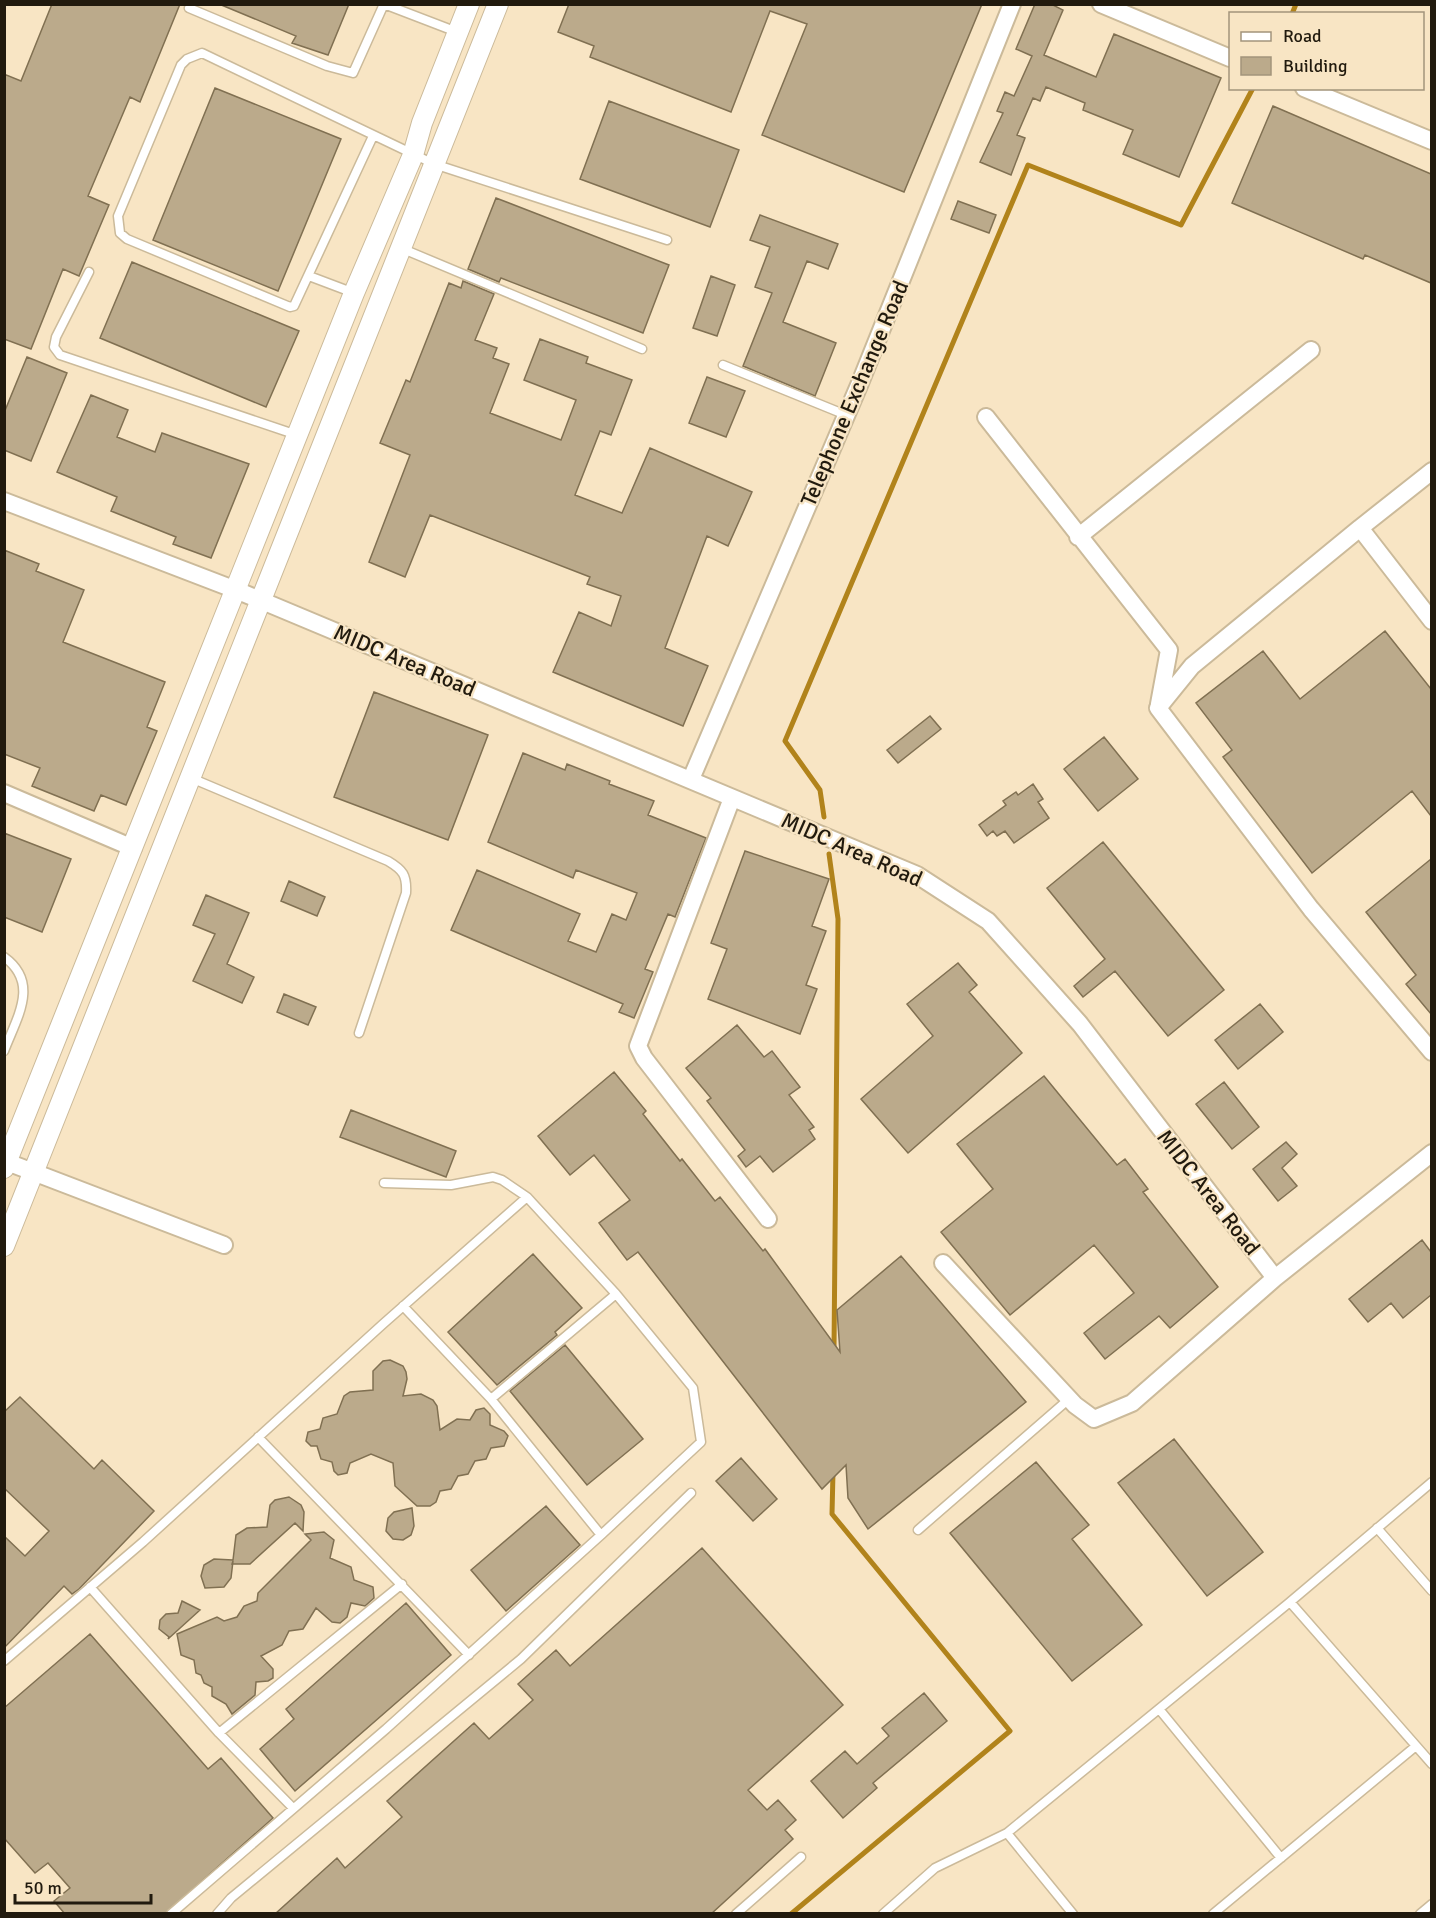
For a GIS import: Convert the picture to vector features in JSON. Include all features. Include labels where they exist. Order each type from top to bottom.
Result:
[{"type":"street","points":[[224,1245],[35,1172],[5,1164],[354,293],[413,155],[422,123],[469,4]]},
{"type":"street","points":[[4,1246],[403,249],[434,164],[498,4]]},
{"type":"street","name":"Telephone Exchange Road","points":[[691,778],[846,415],[1012,4]]},
{"type":"street","points":[[1101,4],[1229,58]]},
{"type":"street","points":[[1309,90],[1431,141]]},
{"type":"street","points":[[354,293],[380,305]]},
{"type":"street","points":[[1078,537],[1311,350]]},
{"type":"street","points":[[329,357],[354,368]]},
{"type":"street","points":[[986,417],[1169,650],[1158,708],[1311,909],[1431,1052]]},
{"type":"street","points":[[294,444],[316,464]]},
{"type":"street","points":[[1158,708],[1192,666],[1431,471]]},
{"type":"street","name":"MIDC Area Road","points":[[4,501],[236,590],[917,874],[988,921],[1080,1024],[1275,1278],[1431,1153]]},
{"type":"street","points":[[1359,528],[1431,621]]},
{"type":"street","points":[[4,793],[133,848]]},
{"type":"street","points":[[732,798],[638,1046],[644,1058],[768,1219]]},
{"type":"street","points":[[943,1263],[1069,1399],[1094,1419],[1132,1403],[1275,1278]]},
{"type":"lane","points":[[191,4],[189,8],[327,66],[353,73],[384,4],[458,33]]},
{"type":"lane","points":[[373,136],[296,304],[290,307],[127,239],[120,233],[118,216],[181,65],[195,54],[210,55],[434,164],[667,240]]},
{"type":"lane","points":[[403,249],[642,349]]},
{"type":"lane","points":[[89,272],[56,337],[54,347],[60,355],[294,444]]},
{"type":"lane","points":[[309,276],[354,293]]},
{"type":"lane","points":[[723,366],[846,415]]},
{"type":"lane","points":[[191,778],[402,870],[407,879],[406,893],[359,1033]]},
{"type":"lane","points":[[4,957],[17,966],[25,981],[22,1004],[4,1051]]},
{"type":"lane","points":[[171,1914],[470,1655],[701,1442],[693,1388],[616,1294],[527,1197],[502,1180],[493,1177],[451,1185],[384,1183]]},
{"type":"lane","points":[[4,1661],[527,1197]]},
{"type":"lane","points":[[491,1399],[616,1294]]},
{"type":"lane","points":[[403,1306],[491,1399],[602,1535]]},
{"type":"lane","points":[[918,1530],[1069,1399]]},
{"type":"lane","points":[[258,1437],[470,1655]]},
{"type":"lane","points":[[883,1914],[935,1868],[1007,1833],[1290,1602],[1431,1482]]},
{"type":"lane","points":[[217,1914],[231,1898],[521,1659],[691,1493]]},
{"type":"lane","points":[[1377,1528],[1431,1591]]},
{"type":"lane","points":[[219,1733],[402,1584]]},
{"type":"lane","points":[[90,1587],[219,1733],[293,1808]]},
{"type":"lane","points":[[1290,1602],[1431,1764]]},
{"type":"lane","points":[[1159,1709],[1281,1858]]},
{"type":"lane","points":[[1213,1914],[1416,1746]]},
{"type":"lane","points":[[1007,1833],[1073,1914]]},
{"type":"lane","points":[[736,1914],[801,1857]]},
{"type":"lane","points":[[1420,1914],[1431,1904]]},
{"type":"building","points":[[52,4],[180,4],[140,102],[130,97],[88,196],[109,205],[79,276],[63,269],[31,349],[4,339],[4,74],[21,81]]},
{"type":"building","points":[[219,4],[349,4],[328,55],[292,43],[296,36]]},
{"type":"building","points":[[569,4],[982,4],[904,192],[762,135],[807,24],[770,11],[731,112],[590,57],[594,46],[558,32]]},
{"type":"building","points":[[1035,4],[1051,4],[1063,10],[1044,55],[1096,77],[1114,34],[1221,78],[1179,177],[1123,154],[1133,130],[1083,110],[1085,103],[1046,87],[1040,101],[1033,98],[1017,135],[1025,138],[1011,175],[980,162],[1003,113],[997,111],[1005,92],[1014,96],[1032,56],[1016,49]]},
{"type":"building","points":[[215,88],[341,139],[278,291],[153,240]]},
{"type":"building","points":[[609,101],[739,150],[710,227],[580,179]]},
{"type":"building","points":[[1273,106],[1431,174],[1431,283],[1365,255],[1363,259],[1232,203]]},
{"type":"building","points":[[496,198],[669,265],[643,333],[501,278],[499,282],[468,269]]},
{"type":"building","points":[[958,201],[996,215],[989,233],[951,219]]},
{"type":"building","points":[[760,215],[838,244],[828,269],[807,261],[783,322],[836,343],[815,396],[743,366],[772,293],[755,287],[770,247],[750,240]]},
{"type":"building","points":[[132,262],[299,331],[266,407],[100,338]]},
{"type":"building","points":[[711,276],[735,285],[717,336],[693,328]]},
{"type":"building","points":[[463,281],[494,294],[475,340],[497,348],[493,358],[509,364],[490,413],[561,440],[576,400],[524,380],[540,339],[588,357],[586,363],[632,380],[611,435],[600,431],[575,495],[622,513],[650,448],[752,492],[728,546],[707,536],[665,648],[708,666],[683,726],[553,672],[579,612],[611,626],[621,596],[587,584],[590,577],[430,515],[405,577],[369,562],[410,455],[380,443],[406,380],[410,382],[449,283],[461,288]]},
{"type":"building","points":[[27,357],[67,373],[31,461],[4,450],[4,413]]},
{"type":"building","points":[[707,377],[745,391],[726,437],[689,423]]},
{"type":"building","points":[[91,395],[128,410],[117,437],[155,452],[162,433],[249,464],[211,558],[173,544],[176,537],[111,511],[117,497],[57,472]]},
{"type":"building","points":[[4,550],[39,564],[36,571],[84,590],[63,642],[165,682],[147,727],[157,731],[126,805],[101,795],[94,811],[32,786],[40,768],[4,754]]},
{"type":"building","points":[[1385,631],[1431,689],[1431,816],[1412,791],[1312,873],[1223,757],[1232,750],[1196,703],[1263,651],[1300,699]]},
{"type":"building","points":[[374,692],[488,735],[448,840],[334,797]]},
{"type":"building","points":[[930,716],[941,729],[898,763],[887,750]]},
{"type":"building","points":[[1104,737],[1138,779],[1098,811],[1064,769]]},
{"type":"building","points":[[523,753],[565,770],[567,764],[610,781],[609,784],[654,801],[648,815],[706,838],[675,917],[668,914],[645,969],[653,972],[634,1018],[619,1012],[623,1004],[451,930],[477,870],[580,914],[568,941],[596,952],[612,914],[626,920],[637,893],[576,870],[573,878],[488,842]]},
{"type":"building","points":[[1033,784],[1043,799],[1038,802],[1049,818],[1014,843],[1005,831],[997,836],[993,831],[987,836],[979,825],[1006,805],[1003,801],[1016,792],[1018,795]]},
{"type":"building","points":[[4,833],[71,859],[42,932],[4,917]]},
{"type":"building","points":[[1103,842],[1224,990],[1168,1036],[1115,971],[1083,997],[1074,986],[1105,959],[1047,888]]},
{"type":"building","points":[[745,851],[829,879],[812,926],[826,931],[806,985],[817,989],[800,1034],[708,999],[727,949],[711,943]]},
{"type":"building","points":[[1431,859],[1431,1014],[1406,984],[1416,975],[1366,912]]},
{"type":"building","points":[[289,881],[325,897],[317,916],[281,901]]},
{"type":"building","points":[[206,895],[249,913],[227,964],[254,977],[242,1003],[193,981],[215,934],[193,925]]},
{"type":"building","points":[[958,963],[977,985],[969,992],[1022,1053],[908,1153],[861,1099],[933,1036],[907,1004]]},
{"type":"building","points":[[284,994],[316,1007],[308,1025],[277,1012]]},
{"type":"building","points":[[1260,1004],[1283,1032],[1238,1069],[1215,1040]]},
{"type":"building","points":[[737,1025],[764,1057],[772,1051],[800,1087],[789,1095],[814,1127],[809,1130],[815,1139],[773,1172],[760,1156],[746,1167],[738,1156],[745,1150],[707,1101],[711,1098],[686,1068]]},
{"type":"building","points":[[614,1072],[646,1111],[643,1114],[680,1161],[682,1159],[715,1201],[720,1197],[763,1251],[765,1249],[840,1352],[837,1310],[901,1256],[1026,1402],[868,1529],[848,1498],[846,1465],[822,1489],[638,1252],[627,1260],[599,1223],[630,1200],[594,1155],[570,1175],[538,1136]]},
{"type":"building","points":[[1044,1076],[1117,1165],[1125,1159],[1148,1189],[1143,1192],[1218,1287],[1170,1328],[1159,1316],[1105,1359],[1084,1333],[1134,1293],[1094,1245],[1010,1315],[941,1232],[993,1189],[957,1144]]},
{"type":"building","points":[[1224,1082],[1259,1127],[1232,1149],[1196,1104]]},
{"type":"building","points":[[351,1110],[456,1151],[446,1177],[340,1137]]},
{"type":"building","points":[[1286,1142],[1297,1154],[1282,1168],[1297,1186],[1278,1201],[1253,1169]]},
{"type":"building","points":[[1422,1240],[1431,1252],[1431,1295],[1403,1318],[1391,1303],[1368,1322],[1349,1299]]},
{"type":"building","points":[[533,1254],[582,1308],[555,1332],[557,1335],[497,1385],[448,1332]]},
{"type":"building","points":[[565,1345],[643,1439],[587,1485],[510,1391]]},
{"type":"building","points":[[390,1360],[403,1366],[406,1372],[407,1379],[403,1396],[421,1394],[433,1400],[437,1406],[440,1430],[457,1419],[470,1420],[476,1410],[484,1408],[490,1414],[490,1425],[504,1431],[508,1436],[504,1446],[491,1448],[486,1459],[475,1461],[468,1474],[458,1476],[451,1489],[440,1491],[436,1502],[430,1506],[417,1506],[395,1486],[393,1463],[371,1454],[350,1463],[347,1473],[338,1475],[334,1471],[332,1462],[321,1459],[317,1446],[311,1446],[306,1441],[308,1432],[320,1429],[323,1418],[337,1414],[344,1396],[350,1392],[373,1390],[373,1371],[383,1361]]},
{"type":"building","points":[[20,1397],[94,1469],[102,1460],[154,1511],[79,1589],[72,1594],[64,1586],[4,1648],[4,1536],[25,1556],[49,1531],[4,1488],[4,1412]]},
{"type":"building","points":[[1174,1439],[1263,1552],[1207,1596],[1118,1483]]},
{"type":"building","points":[[741,1458],[777,1499],[753,1521],[716,1481]]},
{"type":"building","points":[[1036,1462],[1089,1525],[1072,1539],[1142,1625],[1072,1681],[950,1533]]},
{"type":"building","points":[[289,1497],[301,1505],[304,1512],[303,1531],[295,1523],[250,1564],[233,1564],[231,1578],[224,1587],[205,1588],[201,1576],[204,1565],[214,1559],[233,1560],[236,1535],[247,1528],[267,1527],[270,1505],[275,1500]]},
{"type":"building","points":[[546,1506],[580,1545],[506,1611],[471,1570]]},
{"type":"building","points":[[412,1508],[414,1526],[411,1535],[403,1540],[393,1539],[386,1531],[388,1518],[394,1512]]},
{"type":"building","points":[[324,1532],[334,1540],[330,1558],[351,1567],[354,1580],[373,1587],[374,1598],[365,1606],[351,1603],[347,1617],[340,1623],[332,1622],[316,1608],[303,1629],[289,1631],[282,1645],[261,1656],[273,1669],[273,1678],[256,1682],[255,1695],[232,1714],[226,1704],[212,1696],[212,1687],[204,1683],[201,1675],[196,1673],[194,1660],[181,1655],[177,1634],[217,1617],[224,1621],[237,1617],[244,1606],[257,1601],[258,1593],[311,1540],[305,1534]]},
{"type":"building","points":[[702,1548],[843,1705],[748,1790],[767,1810],[778,1800],[796,1820],[785,1830],[793,1839],[711,1914],[275,1914],[337,1858],[345,1868],[402,1817],[387,1801],[474,1723],[489,1739],[533,1700],[518,1684],[556,1650],[570,1666]]},
{"type":"building","points":[[182,1601],[200,1610],[168,1639],[169,1637],[159,1629],[160,1620],[166,1614],[178,1613]]},
{"type":"building","points":[[406,1603],[451,1655],[295,1791],[260,1749],[294,1719],[286,1709]]},
{"type":"building","points":[[90,1634],[208,1769],[221,1758],[273,1818],[165,1914],[65,1914],[54,1901],[70,1888],[48,1863],[35,1873],[4,1838],[4,1708]]},
{"type":"building","points":[[924,1693],[947,1721],[873,1783],[877,1788],[843,1818],[811,1781],[845,1751],[857,1764],[889,1736],[882,1728]]},
{"type":"waterway","points":[[1293,12],[1296,4]]},
{"type":"waterway","points":[[824,817],[820,790],[785,741],[1028,165],[1181,225],[1252,90]]},
{"type":"waterway","points":[[829,854],[838,919],[834,1349]]},
{"type":"waterway","points":[[791,1914],[1010,1731],[832,1514],[833,1472]]}]
